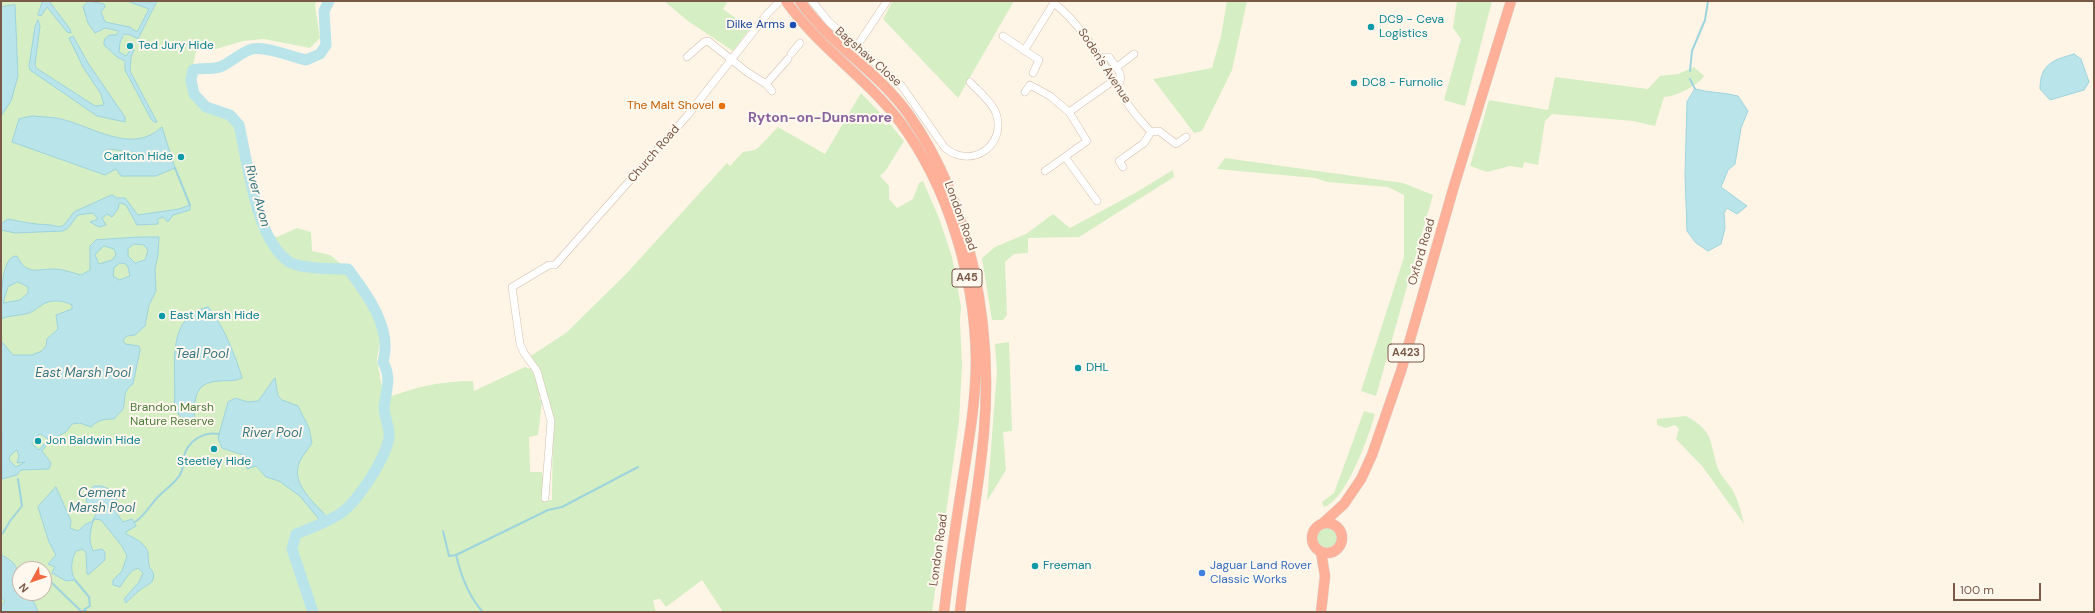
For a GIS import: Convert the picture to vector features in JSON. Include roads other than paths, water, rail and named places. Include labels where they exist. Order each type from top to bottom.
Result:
[{"type":"highway","name":"London Road","points":[[786,1],[809,31],[874,92],[900,122],[930,172],[941,197],[966,273],[974,334],[974,390],[971,428],[944,612]]},
{"type":"highway","name":"London Road","points":[[800,1],[825,32],[882,82],[910,117],[940,168],[951,194],[967,246],[984,333],[986,394],[980,468],[960,612]]},
{"type":"highway","name":"Oxford Road","points":[[1322,524],[1344,504],[1361,479],[1372,455],[1401,371],[1454,186],[1511,1]]},
{"type":"highway","name":"Oxford Road","points":[[1341,531],[1340,520],[1344,504]]},
{"type":"highway","points":[[1321,612],[1325,576],[1321,552],[1314,545],[1312,536],[1316,527],[1322,524],[1331,523],[1341,531],[1342,540],[1325,576]]},
{"type":"highway","points":[[1321,552],[1330,553],[1338,549]]},
{"type":"street","name":"Church Road","points":[[545,498],[550,421],[537,370],[524,353],[520,344],[512,287],[549,265],[555,265],[687,116],[768,13],[780,1]]},
{"type":"street","name":"Bagshaw Close","points":[[812,1],[828,22],[901,85],[945,148],[954,154],[967,157],[975,156],[988,148],[995,140],[999,129],[994,109],[970,82]]},
{"type":"street","points":[[857,46],[886,1]]},
{"type":"street","points":[[1024,51],[1055,2]]},
{"type":"street","name":"Soden's Avenue","points":[[1055,2],[1075,23],[1100,57],[1129,105],[1151,132]]},
{"type":"street","points":[[1003,36],[1039,60],[1033,73]]},
{"type":"street","points":[[687,57],[704,42],[708,42],[766,84],[772,91]]},
{"type":"street","points":[[766,84],[800,43]]},
{"type":"street","points":[[1117,68],[1134,54]]},
{"type":"street","points":[[1069,112],[1122,81],[1122,77],[1109,57],[1100,57]]},
{"type":"street","points":[[1024,92],[1030,86],[1050,96],[1069,112],[1087,142],[1045,171]]},
{"type":"street","points":[[1121,164],[1144,143],[1151,132],[1159,131],[1176,144],[1186,137]]},
{"type":"street","points":[[1065,157],[1097,201]]},
{"type":"water","points":[[43,1],[49,1],[70,29],[71,33],[67,32],[47,7],[41,16],[38,15]]},
{"type":"water","points":[[89,1],[104,4],[105,7],[101,12],[105,22],[130,27],[137,32],[149,9],[127,1],[157,1],[138,39],[131,35],[124,34],[120,42],[119,52],[126,56],[131,49],[134,50],[131,57],[130,71],[157,122],[154,122],[151,119],[125,70],[125,61],[117,57],[104,45],[104,40],[107,37],[116,35],[119,31],[105,28],[95,33],[88,23],[83,7]]},
{"type":"water","points":[[15,5],[18,76],[11,101],[1,116],[1,7]]},
{"type":"water","points":[[38,20],[40,26],[35,65],[36,68],[95,106],[104,105],[101,94],[83,67],[69,38],[73,36],[88,63],[125,117],[125,122],[97,116],[30,70],[29,66],[35,27]]},
{"type":"water","points":[[2074,54],[2081,59],[2089,82],[2084,90],[2050,100],[2040,89],[2042,74],[2049,64],[2060,58]]},
{"type":"water","points":[[1695,89],[1738,96],[1748,111],[1741,128],[1735,164],[1728,170],[1721,187],[1747,206],[1737,214],[1727,208],[1724,213],[1725,228],[1721,244],[1708,251],[1696,243],[1687,231],[1685,175],[1687,102]]},
{"type":"water","points":[[33,116],[58,118],[126,139],[138,139],[150,135],[162,127],[175,168],[156,176],[121,176],[116,169],[105,175],[12,142],[19,119]],"holes":[[[109,149],[138,153],[142,157],[141,159],[126,160],[117,158],[107,160],[102,155]]]},
{"type":"water","points":[[112,195],[117,198],[125,198],[138,215],[179,209],[190,205],[190,210],[173,215],[168,222],[163,217],[158,219],[158,224],[137,225],[126,205],[121,203],[112,217],[107,214],[102,218],[106,225],[99,227],[90,222],[98,219],[93,213],[78,215],[68,228],[63,231],[15,233],[1,230],[1,224],[8,219],[59,227],[64,225],[74,212]]},
{"type":"water","name":"East Marsh Pool","points":[[159,237],[158,255],[155,269],[156,291],[149,305],[145,326],[135,335],[127,336],[123,340],[125,344],[139,346],[140,350],[133,384],[127,389],[123,409],[114,419],[101,420],[91,427],[80,423],[72,424],[66,432],[51,439],[42,451],[51,463],[49,469],[21,470],[17,475],[2,479],[1,341],[13,355],[32,355],[42,351],[46,346],[47,339],[58,329],[56,315],[72,309],[72,305],[68,303],[53,301],[45,303],[32,312],[1,319],[4,271],[7,263],[11,258],[17,256],[28,269],[57,269],[81,275],[90,270],[90,246],[96,240]],"holes":[[[134,244],[144,245],[148,250],[145,260],[135,263],[128,256],[128,249]],[[104,246],[114,249],[116,255],[112,260],[99,264],[95,255]],[[120,263],[126,264],[130,276],[119,280],[113,276],[114,268]],[[18,282],[28,287],[28,293],[20,300],[3,303],[8,287]],[[40,434],[48,439],[39,450],[32,444]],[[17,450],[19,456],[17,463],[25,462],[16,467],[9,460],[10,456]]]},
{"type":"water","name":"Teal Pool","points":[[208,307],[218,321],[228,340],[242,378],[211,382],[204,385],[197,394],[195,400],[194,423],[190,425],[176,412],[174,407],[175,348],[178,334],[184,322],[193,313]]},
{"type":"water","name":"River Pool","points":[[275,378],[278,396],[282,400],[298,406],[309,428],[312,443],[300,461],[298,478],[301,486],[311,500],[329,519],[322,523],[300,496],[279,481],[266,477],[256,466],[247,469],[243,455],[222,448],[218,438],[228,402],[235,398],[248,402],[258,401]]},
{"type":"water","name":"Cement Marsh Pool","points":[[94,486],[101,486],[115,491],[117,498],[115,511],[123,522],[132,519],[136,526],[126,532],[126,534],[136,539],[147,549],[149,565],[154,576],[153,579],[126,603],[124,599],[139,582],[143,573],[138,568],[135,569],[130,573],[120,587],[113,585],[113,580],[122,571],[127,556],[122,546],[101,520],[94,519],[96,513],[86,501],[87,494]]},
{"type":"water","points":[[56,487],[71,521],[70,528],[78,531],[86,524],[93,521],[90,543],[93,551],[102,549],[105,552],[105,560],[88,575],[86,553],[83,549],[76,551],[73,558],[72,573],[75,580],[66,581],[52,573],[55,567],[52,566],[52,561],[51,561],[56,555],[49,542],[38,507]]},
{"type":"water","points":[[1,555],[12,562],[12,601],[33,601],[38,612],[1,612],[1,606],[5,601],[1,597]]},
{"type":"waterway","name":"River Avon","points":[[313,612],[292,549],[296,534],[331,519],[348,507],[363,489],[383,456],[389,437],[384,407],[388,379],[383,362],[385,350],[384,337],[376,312],[363,289],[348,269],[300,266],[288,261],[277,250],[260,217],[254,198],[239,125],[230,115],[206,107],[194,94],[191,80],[193,70],[220,67],[249,50],[269,50],[306,60],[320,54],[326,45],[324,11],[329,1]]},
{"type":"waterway","points":[[1690,71],[1692,51],[1705,20],[1708,1]]},
{"type":"waterway","points":[[1690,79],[1695,89]]},
{"type":"waterway","points":[[175,168],[190,205]]},
{"type":"waterway","points":[[135,522],[144,514],[158,496],[180,475],[186,451],[192,442],[197,438],[208,434],[219,434]]},
{"type":"waterway","points":[[456,555],[548,510],[562,507],[638,467]]},
{"type":"waterway","points":[[3,533],[22,506],[18,479]]},
{"type":"waterway","points":[[443,531],[449,556],[456,555],[460,571],[469,592],[483,612]]},
{"type":"waterway","points":[[75,580],[89,597],[90,606],[85,609],[87,612]]},
{"type":"waterway","points":[[52,583],[82,612],[85,609]]},
{"type":"place","name":"Dilke Arms","points":[[793,25]]},
{"type":"place","name":"DC9 - Ceva Logistics","points":[[1371,27]]},
{"type":"place","name":"Ted Jury Hide","points":[[130,46]]},
{"type":"place","name":"DC8 - Furnolic","points":[[1354,83]]},
{"type":"place","name":"The Malt Shovel","points":[[722,106]]},
{"type":"place","name":"Carlton Hide","points":[[181,157]]},
{"type":"place","name":"East Marsh Hide","points":[[162,316]]},
{"type":"place","name":"DHL","points":[[1078,368]]},
{"type":"place","name":"Jon Baldwin Hide","points":[[38,441]]},
{"type":"place","name":"Steetley Hide","points":[[214,449]]},
{"type":"place","name":"Freeman","points":[[1035,566]]},
{"type":"place","name":"Jaguar Land Rover Classic Works","points":[[1202,573]]},
{"type":"district","name":"Ryton-on-Dunsmore","points":[[820,118]]},
{"type":"park label","name":"Brandon Marsh Nature Reserve","points":[[172,415]]}]
